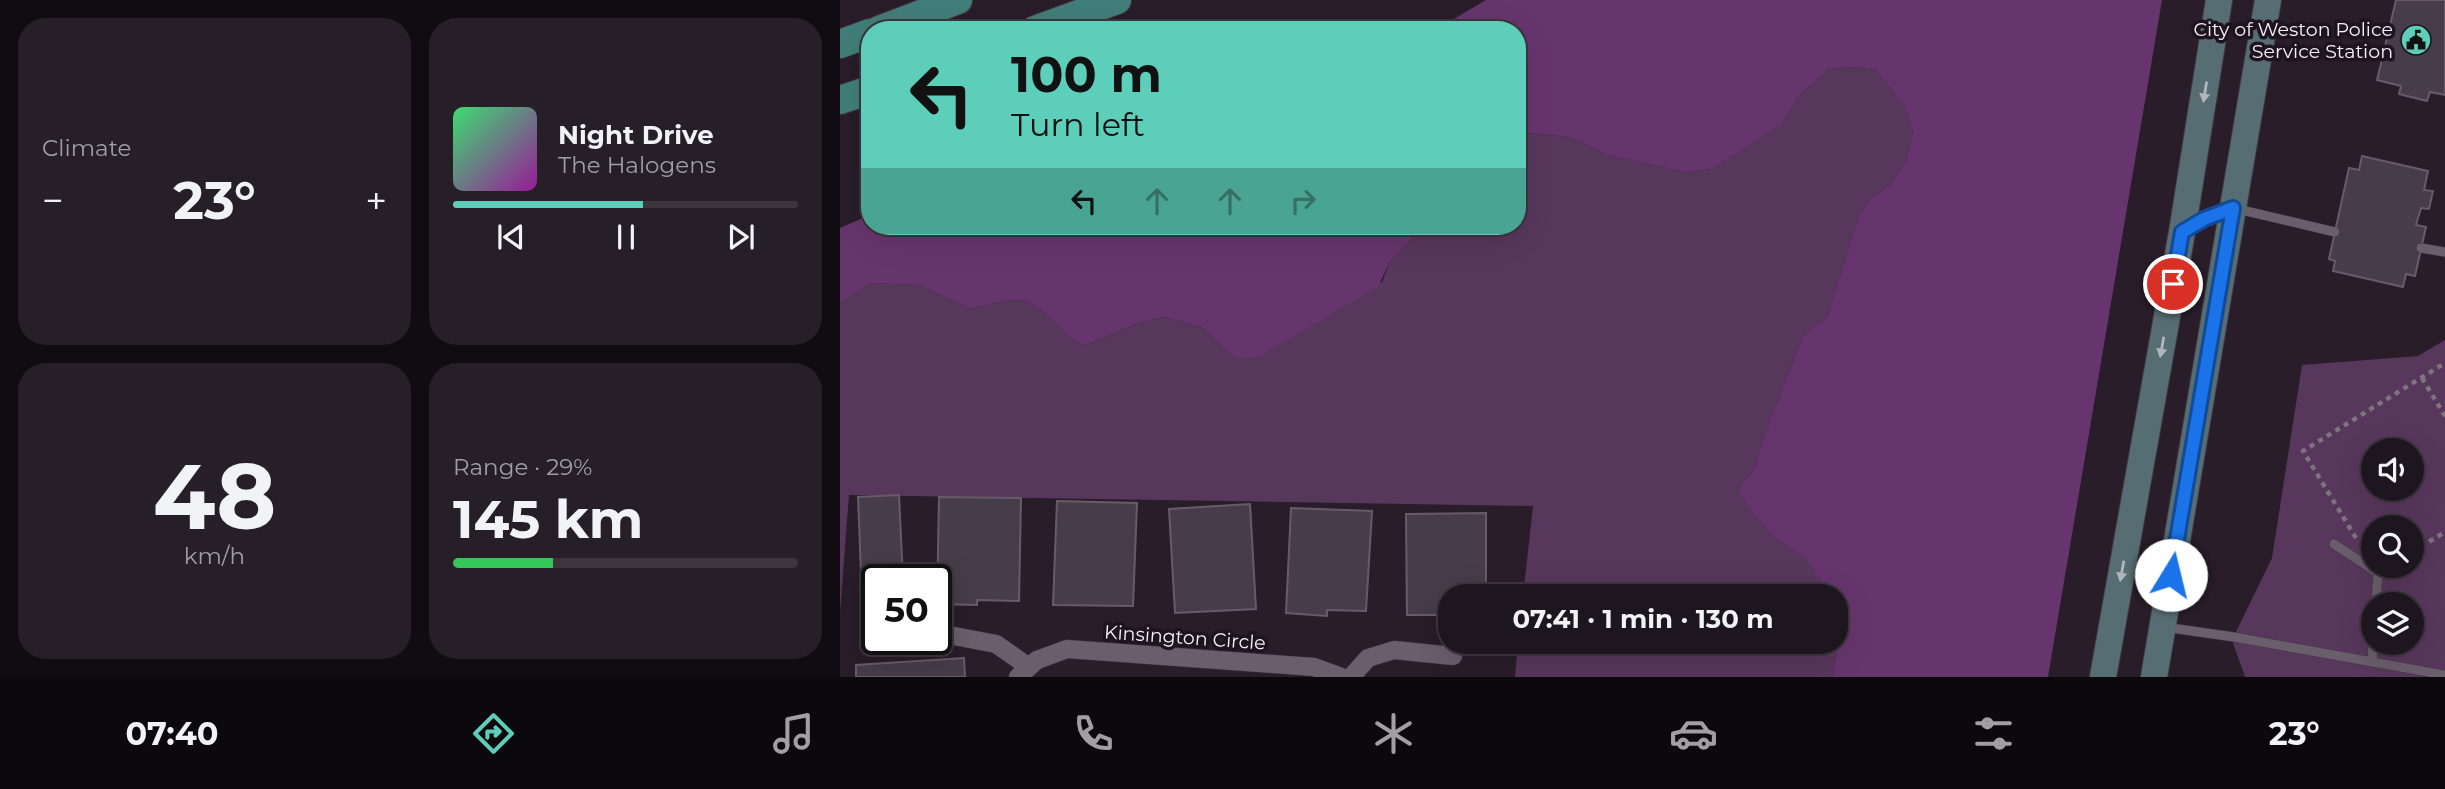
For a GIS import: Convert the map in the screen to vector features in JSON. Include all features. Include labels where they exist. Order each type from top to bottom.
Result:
[{"type":"main road","points":[[903,21],[958,0]]},
{"type":"main road","points":[[1060,21],[1117,0]]},
{"type":"main road","points":[[2103,677],[2220,0]]},
{"type":"main road","points":[[2154,677],[2268,0]]},
{"type":"main road","points":[[840,44],[861,36]]},
{"type":"main road","points":[[840,100],[861,93]]},
{"type":"street","name":"Kinsington Circle","points":[[952,636],[996,644],[1023,672],[1037,660],[1067,649],[1314,667],[1341,677]]},
{"type":"street","points":[[1351,677],[1368,658],[1394,650],[1453,656]]},
{"type":"lane","points":[[2182,232],[2204,219],[2233,208],[2335,232]]},
{"type":"lane","points":[[2421,248],[2445,252]]},
{"type":"lane","points":[[2334,544],[2378,573],[2377,592]]},
{"type":"lane","points":[[2162,627],[2234,637],[2445,675]]},
{"type":"lane","points":[[2372,655],[2372,662]]},
{"type":"path","points":[[2357,540],[2303,451],[2445,363]]},
{"type":"path","points":[[2422,378],[2445,416]]},
{"type":"path","points":[[2424,545],[2445,532]]},
{"type":"shaded area","points":[[1486,0],[2162,0],[2048,677],[1832,677],[1836,654],[1848,654],[1848,584],[1823,584],[1806,558],[1774,537],[1754,515],[1740,493],[1743,482],[1755,468],[1762,442],[1803,336],[1828,315],[1859,215],[1870,199],[1891,184],[1906,160],[1913,133],[1905,106],[1876,70],[1853,67],[1829,69],[1798,97],[1780,125],[1712,169],[1685,172],[1607,155],[1569,137],[1526,133],[1526,21],[1450,21]]},
{"type":"shaded area","points":[[1853,67],[1876,70],[1905,105],[1913,133],[1906,160],[1891,184],[1870,199],[1859,215],[1828,315],[1803,336],[1762,442],[1755,468],[1743,482],[1754,515],[1774,537],[1806,557],[1823,584],[1524,584],[1533,506],[849,495],[840,613],[840,303],[868,283],[919,285],[970,309],[1005,301],[1025,300],[1049,316],[1069,336],[1084,346],[1139,323],[1164,317],[1203,328],[1227,352],[1382,282],[1390,261],[1415,235],[1526,235],[1526,133],[1569,137],[1607,155],[1685,172],[1712,169],[1779,125],[1798,97],[1829,69]]},
{"type":"shaded area","points":[[861,219],[861,235],[1415,235],[1390,261],[1378,287],[1258,357],[1239,359],[1227,352],[1203,328],[1164,317],[1139,323],[1084,346],[1069,336],[1049,316],[1025,300],[1005,301],[970,309],[919,285],[869,283],[840,303],[840,228]]},
{"type":"shaded area","points":[[2445,340],[2445,677],[2245,677],[2232,640],[2272,558],[2302,365],[2418,356]]},
{"type":"shaded area","points":[[1517,654],[1836,654],[1832,677],[1515,677]]},
{"type":"building","name":"City of Weston Police Service Station","points":[[2396,0],[2445,0],[2445,95],[2430,92],[2427,101],[2399,94],[2401,86],[2377,80]]},
{"type":"building","points":[[2362,156],[2428,171],[2424,190],[2433,191],[2429,209],[2421,208],[2416,225],[2426,227],[2415,276],[2406,274],[2403,287],[2333,271],[2335,261],[2329,259],[2349,168],[2359,170]]},
{"type":"building","points":[[899,495],[902,564],[861,564],[861,574],[858,497]]},
{"type":"building","points":[[939,497],[1021,498],[1019,601],[977,600],[977,605],[952,604],[952,564],[938,564]]},
{"type":"building","points":[[1057,501],[1137,503],[1133,606],[1053,605]]},
{"type":"building","points":[[1250,504],[1256,609],[1175,613],[1169,509]]},
{"type":"building","points":[[1291,508],[1372,511],[1366,611],[1327,610],[1327,616],[1286,613]]},
{"type":"building","points":[[1486,513],[1486,584],[1438,584],[1438,615],[1407,615],[1406,514]]},
{"type":"building","points":[[964,658],[965,677],[856,677],[856,665]]},
{"type":"place","name":"City of Weston Police Service Station","points":[[2416,40]]},
{"type":"route","points":[[2171,575],[2233,208],[2204,219],[2182,232],[2173,284]]}]
